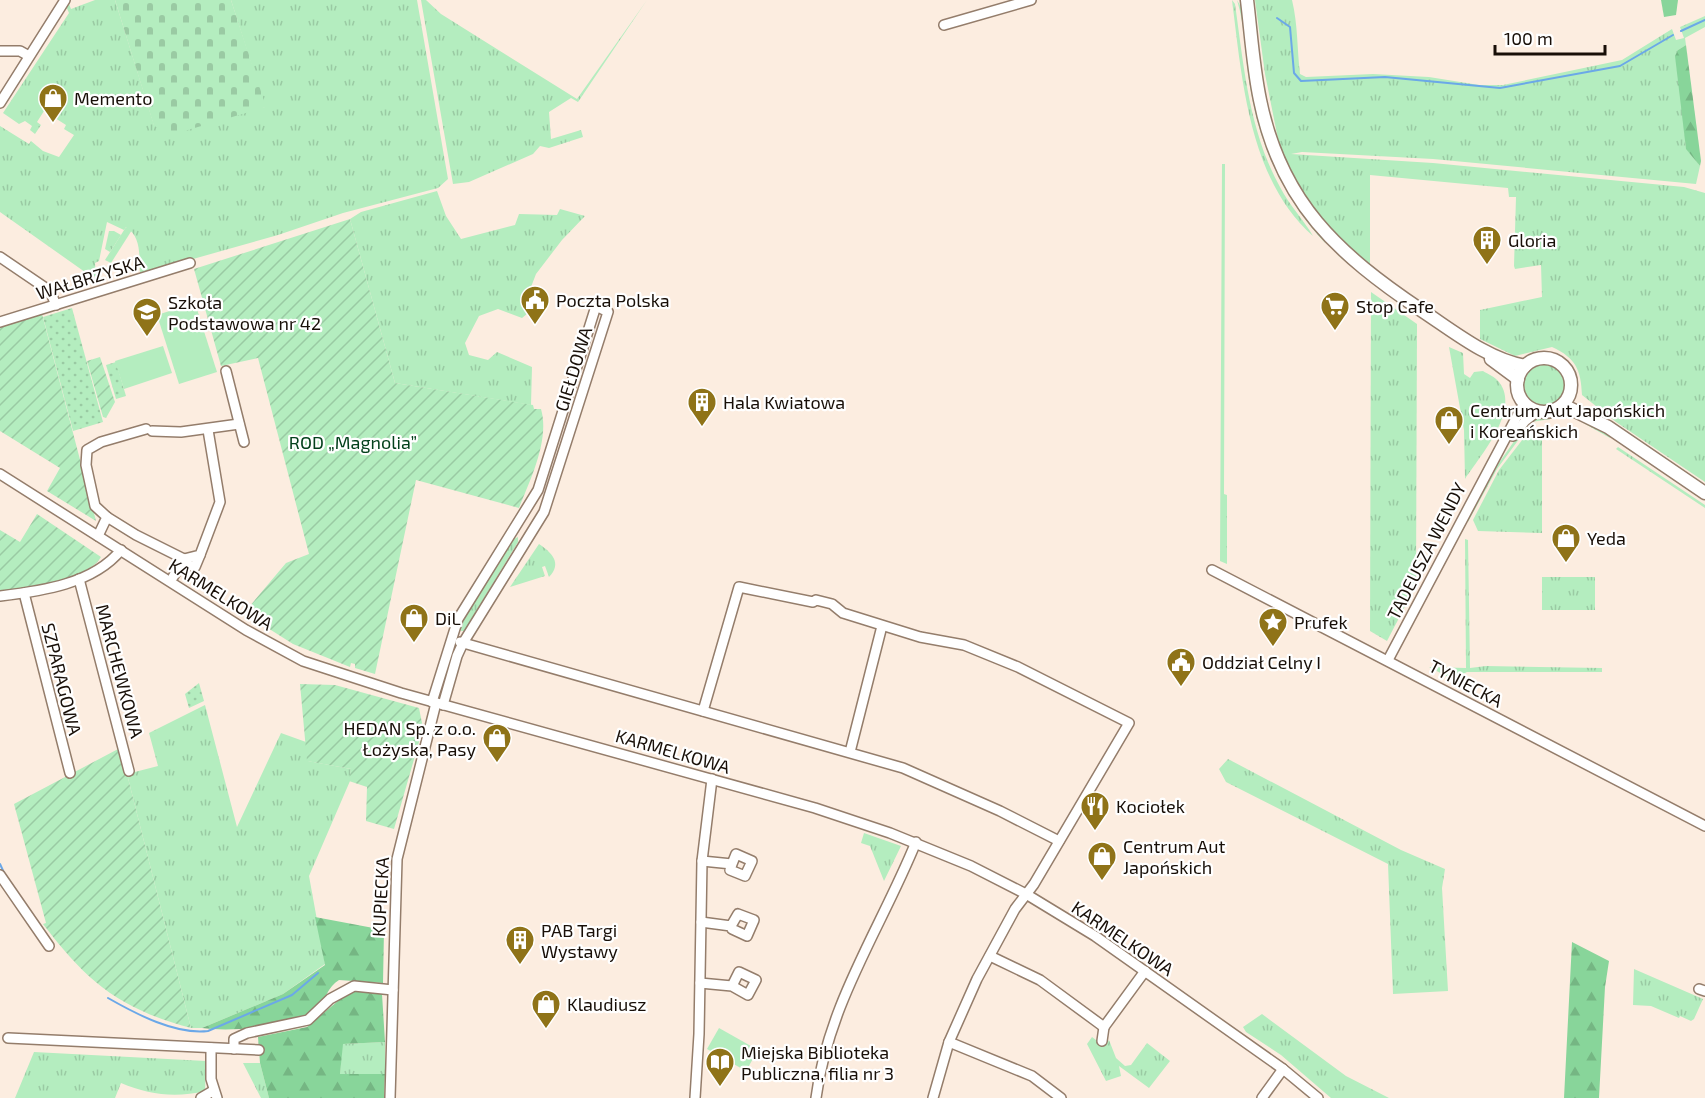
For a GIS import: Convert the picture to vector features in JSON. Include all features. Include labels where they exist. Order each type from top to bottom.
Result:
[{"type":"main road","points":[[1247,0],[1256,80],[1268,134],[1283,170],[1308,213],[1336,245],[1378,281],[1487,353],[1518,379]]},
{"type":"main road","points":[[1487,353],[1525,366]]},
{"type":"main road","points":[[1538,359],[1558,362],[1569,373],[1570,393],[1563,405],[1551,411],[1538,411],[1524,403],[1518,389],[1518,379],[1525,366],[1538,359]]},
{"type":"main road","points":[[1570,393],[1608,427]]},
{"type":"main road","points":[[1563,405],[1608,427],[1705,492]]},
{"type":"street","points":[[0,103],[65,0]]},
{"type":"street","points":[[944,24],[1031,0]]},
{"type":"street","points":[[0,51],[20,51],[29,56]]},
{"type":"street","points":[[0,257],[50,291],[56,305]]},
{"type":"street","name":"WAŁBRZYSKA","points":[[0,322],[190,263]]},
{"type":"street","name":"GIEŁDOWA","points":[[596,306],[608,312],[554,489],[544,512],[463,643],[437,703],[451,640],[467,602],[518,525],[538,490],[596,306]]},
{"type":"street","points":[[226,371],[244,442]]},
{"type":"street","points":[[570,388],[583,392]]},
{"type":"street","name":"TADEUSZA WENDY","points":[[1388,660],[1524,403]]},
{"type":"street","name":"TADEUSZA WENDY","points":[[1495,459],[1525,421],[1538,411]]},
{"type":"street","points":[[562,417],[575,421]]},
{"type":"street","points":[[183,561],[108,517],[95,506],[86,465],[87,450],[101,442],[149,430],[208,429],[238,424]]},
{"type":"street","points":[[173,577],[183,561],[200,555],[220,502],[208,429]]},
{"type":"street","name":"KARMELKOWA","points":[[0,474],[246,630],[303,662],[437,703],[853,820],[916,842],[1026,894],[1145,971],[1283,1069],[1318,1098]]},
{"type":"street","points":[[98,536],[108,517]]},
{"type":"street","points":[[518,525],[531,534]]},
{"type":"street","points":[[0,597],[79,579],[108,565],[121,550]]},
{"type":"street","name":"TYNIECKA","points":[[1212,570],[1705,826]]},
{"type":"street","name":"MARCHEWKOWA","points":[[79,579],[129,771]]},
{"type":"street","points":[[703,711],[739,587],[784,598],[813,602],[816,600],[832,604],[843,613],[882,626],[964,645],[1018,666],[1129,723],[990,956],[949,1042],[933,1098]]},
{"type":"street","name":"SZPARAGOWA","points":[[24,593],[70,773]]},
{"type":"street","points":[[850,753],[882,626]]},
{"type":"street","points":[[451,640],[903,768],[942,784],[1059,842]]},
{"type":"street","name":"KUPIECKA","points":[[390,1098],[397,859],[437,703]]},
{"type":"street","points":[[695,1098],[702,861],[712,779]]},
{"type":"street","points":[[816,1098],[824,1057],[844,992],[916,842]]},
{"type":"street","points":[[702,861],[732,864]]},
{"type":"street","points":[[0,875],[49,946]]},
{"type":"street","points":[[701,922],[731,926]]},
{"type":"street","points":[[990,956],[1040,980],[1104,1027]]},
{"type":"street","points":[[1102,1041],[1104,1027],[1145,971]]},
{"type":"street","points":[[700,983],[732,986]]},
{"type":"street","points":[[234,1049],[234,1039],[247,1033],[308,1020],[342,990],[354,986],[393,990]]},
{"type":"street","points":[[8,1038],[259,1050]]},
{"type":"street","points":[[949,1042],[1032,1076],[1061,1098]]},
{"type":"street","points":[[201,1098],[215,1094],[211,1079],[211,1048]]},
{"type":"street","points":[[1262,1098],[1283,1069]]},
{"type":"green space","points":[[95,0],[115,0],[154,125],[265,107],[231,0],[417,0],[448,179],[438,188],[343,213],[278,235],[140,274],[139,248],[135,236],[126,227],[124,230],[107,222],[99,261],[95,263],[96,276],[92,277],[0,212],[0,126],[29,144],[31,141],[43,151],[59,157],[74,135],[64,129],[66,125],[44,111],[37,122],[41,125],[35,134],[30,130],[32,126],[25,121],[19,124],[3,113],[69,13],[66,6],[69,4],[71,9]]},
{"type":"green space","points":[[115,0],[231,0],[266,107],[174,134],[154,126]]},
{"type":"green space","points":[[421,0],[426,0],[441,14],[577,99],[647,0],[578,102],[571,98],[549,112],[551,139],[581,130],[583,137],[549,148],[540,146],[533,154],[469,182],[453,184]]},
{"type":"green space","points":[[1232,0],[1235,4],[1249,98],[1261,144],[1284,194],[1313,236],[1292,213],[1275,187],[1262,158],[1245,95]]},
{"type":"green space","points":[[1237,0],[1241,7],[1252,82],[1313,226],[1326,244],[1287,192],[1261,134],[1251,92]]},
{"type":"green space","points":[[1255,0],[1292,0],[1300,74],[1306,77],[1373,74],[1429,77],[1479,85],[1503,85],[1622,60],[1672,29],[1676,40],[1684,38],[1680,27],[1705,16],[1705,27],[1685,38],[1686,45],[1678,50],[1686,148],[1700,166],[1696,184],[1433,159],[1302,152],[1291,154],[1433,163],[1684,187],[1705,193],[1705,482],[1616,422],[1582,395],[1576,366],[1560,351],[1552,347],[1515,356],[1480,339],[1480,310],[1542,297],[1541,265],[1515,269],[1514,266],[1516,197],[1509,197],[1508,188],[1370,175],[1370,267],[1327,227],[1302,193],[1281,154],[1265,74]]},
{"type":"green space","points":[[1661,0],[1678,0],[1676,15],[1664,17]]},
{"type":"green space","points":[[1686,45],[1700,166],[1686,149],[1675,56],[1678,50]]},
{"type":"green space","points":[[1222,164],[1225,164],[1224,494],[1227,495],[1227,564],[1220,561]]},
{"type":"green space","points":[[437,191],[446,216],[461,239],[515,225],[519,214],[557,215],[560,209],[585,216],[562,240],[536,274],[531,287],[538,305],[522,318],[498,309],[479,316],[465,343],[469,355],[488,360],[497,352],[532,367],[531,405],[395,383],[350,219],[361,212]]},
{"type":"green space","name":"ROD „Magnolia”","points":[[350,219],[395,383],[533,405],[534,409],[541,409],[543,421],[538,460],[519,508],[416,480],[375,674],[355,668],[355,664],[351,663],[350,667],[293,644],[244,613],[286,563],[309,554],[258,358],[221,366],[194,269]]},
{"type":"green space","points":[[126,227],[132,230],[111,263],[105,260]]},
{"type":"green space","points":[[109,231],[121,235],[110,252],[105,249]]},
{"type":"green space","points":[[1337,255],[1469,348],[1389,296]]},
{"type":"green space","points":[[1371,292],[1417,324],[1416,585],[1387,641],[1370,631]]},
{"type":"green space","points":[[195,303],[217,372],[179,384],[157,315]]},
{"type":"green space","points":[[72,308],[103,422],[73,431],[43,317]]},
{"type":"green space","points":[[42,314],[96,521],[47,491],[60,468],[0,431],[0,326]]},
{"type":"green space","points":[[163,346],[172,373],[124,389],[115,361]]},
{"type":"green space","points":[[1449,347],[1463,353],[1464,374],[1470,378],[1474,372],[1483,371],[1499,382],[1504,393],[1505,406],[1502,419],[1488,446],[1465,479],[1464,430]]},
{"type":"green space","points":[[100,357],[115,402],[106,418],[103,417],[87,361]]},
{"type":"green space","points":[[116,362],[126,396],[116,399],[106,365]]},
{"type":"green space","points":[[1545,364],[1560,370],[1566,385],[1560,400],[1545,406],[1530,400],[1524,385],[1530,370]]},
{"type":"green space","points":[[1565,412],[1609,434],[1610,438],[1571,416],[1531,422],[1537,417]]},
{"type":"green space","points":[[1524,427],[1525,431],[1497,469],[1468,522],[1467,517],[1487,480]]},
{"type":"green space","points":[[1542,431],[1542,533],[1478,531],[1473,520],[1499,470],[1526,435]]},
{"type":"green space","points":[[1618,447],[1705,505],[1705,508],[1616,449]]},
{"type":"green space","points":[[37,514],[101,557],[94,565],[70,577],[0,593],[0,530],[20,542]]},
{"type":"green space","points":[[518,537],[518,542],[464,631],[461,631],[472,599],[512,540]]},
{"type":"green space","points":[[1465,539],[1468,540],[1470,668],[1486,666],[1602,668],[1602,672],[1467,672],[1452,679],[1429,667],[1466,668]]},
{"type":"green space","points":[[539,544],[554,558],[553,572],[549,577],[545,566],[542,567],[545,576],[510,587]]},
{"type":"green space","points":[[1542,577],[1595,577],[1595,610],[1542,610]]},
{"type":"green space","points":[[199,683],[204,701],[189,708],[185,694]]},
{"type":"green space","points":[[300,684],[335,685],[419,708],[423,728],[394,829],[366,821],[367,787],[349,781],[351,769],[307,761]]},
{"type":"green space","points":[[205,705],[237,827],[281,733],[306,742],[308,761],[351,769],[350,781],[309,876],[325,964],[283,994],[202,1028],[191,1028],[127,774],[158,766],[149,733]]},
{"type":"green space","points":[[120,748],[191,1028],[144,1012],[107,991],[75,962],[43,924],[46,923],[14,804]]},
{"type":"green space","points":[[1228,759],[1401,850],[1445,869],[1442,888],[1448,991],[1393,994],[1388,864],[1226,782],[1219,769]]},
{"type":"green space","points":[[864,833],[901,846],[884,881],[870,846],[861,843]]},
{"type":"green space","points":[[315,917],[384,930],[383,983],[339,980],[332,986],[316,1010],[307,1016],[278,1025],[244,1029],[202,1028],[283,994],[325,965]]},
{"type":"green space","points":[[1572,942],[1609,961],[1605,987],[1599,1098],[1564,1098]]},
{"type":"green space","points":[[1634,969],[1703,999],[1694,1019],[1691,1021],[1680,1016],[1679,1018],[1651,1006],[1633,1005]]},
{"type":"green space","points":[[357,991],[382,994],[385,1042],[343,1044],[340,1074],[385,1074],[384,1098],[269,1098],[260,1063],[258,1037],[307,1027],[345,995]]},
{"type":"green space","points":[[1262,1014],[1346,1076],[1389,1098],[1331,1098],[1281,1055],[1246,1032],[1243,1027]]},
{"type":"green space","points":[[719,1028],[758,1050],[746,1071],[707,1049]]},
{"type":"green space","points":[[1092,1037],[1104,1046],[1109,1040],[1116,1058],[1125,1066],[1131,1065],[1147,1043],[1170,1061],[1149,1088],[1119,1066],[1121,1076],[1106,1081],[1087,1044]]},
{"type":"green space","points":[[385,1042],[385,1074],[340,1074],[342,1044]]},
{"type":"green space","points":[[34,1052],[206,1061],[205,1091],[173,1095],[142,1090],[121,1083],[115,1098],[15,1098]]},
{"type":"green space","points":[[243,1063],[260,1063],[269,1098],[261,1098]]},
{"type":"waterway","points":[[1277,18],[1290,27],[1294,73],[1301,81],[1385,77],[1500,88],[1620,66],[1673,35]]},
{"type":"waterway","points":[[1681,31],[1705,20]]},
{"type":"waterway","points":[[0,864],[5,875]]},
{"type":"waterway","points":[[108,998],[144,1017],[170,1027],[208,1031],[292,995],[318,973]]},
{"type":"place","name":"Memento","points":[[53,124]]},
{"type":"place","name":"Gloria","points":[[1487,266]]},
{"type":"place","name":"Poczta Polska","points":[[535,326]]},
{"type":"place","name":"Stop Cafe","points":[[1335,332]]},
{"type":"place","name":"Szkoła Podstawowa nr 42","points":[[147,338]]},
{"type":"place","name":"Hala Kwiatowa","points":[[702,428]]},
{"type":"place","name":"Centrum Aut Japońskich i Koreańskich","points":[[1449,446]]},
{"type":"place","name":"Yeda","points":[[1566,564]]},
{"type":"place","name":"DiL","points":[[414,644]]},
{"type":"place","name":"Prufek","points":[[1273,648]]},
{"type":"place","name":"Oddział Celny I","points":[[1181,688]]},
{"type":"place","name":"HEDAN Sp. z o.o. Łożyska, Pasy","points":[[497,764]]},
{"type":"place","name":"Kociołek","points":[[1095,832]]},
{"type":"place","name":"Centrum Aut Japońskich","points":[[1102,882]]},
{"type":"place","name":"PAB Targi Wystawy","points":[[520,966]]},
{"type":"place","name":"Klaudiusz","points":[[546,1030]]},
{"type":"place","name":"Miejska Biblioteka Publiczna, filia nr 3","points":[[720,1088]]}]
